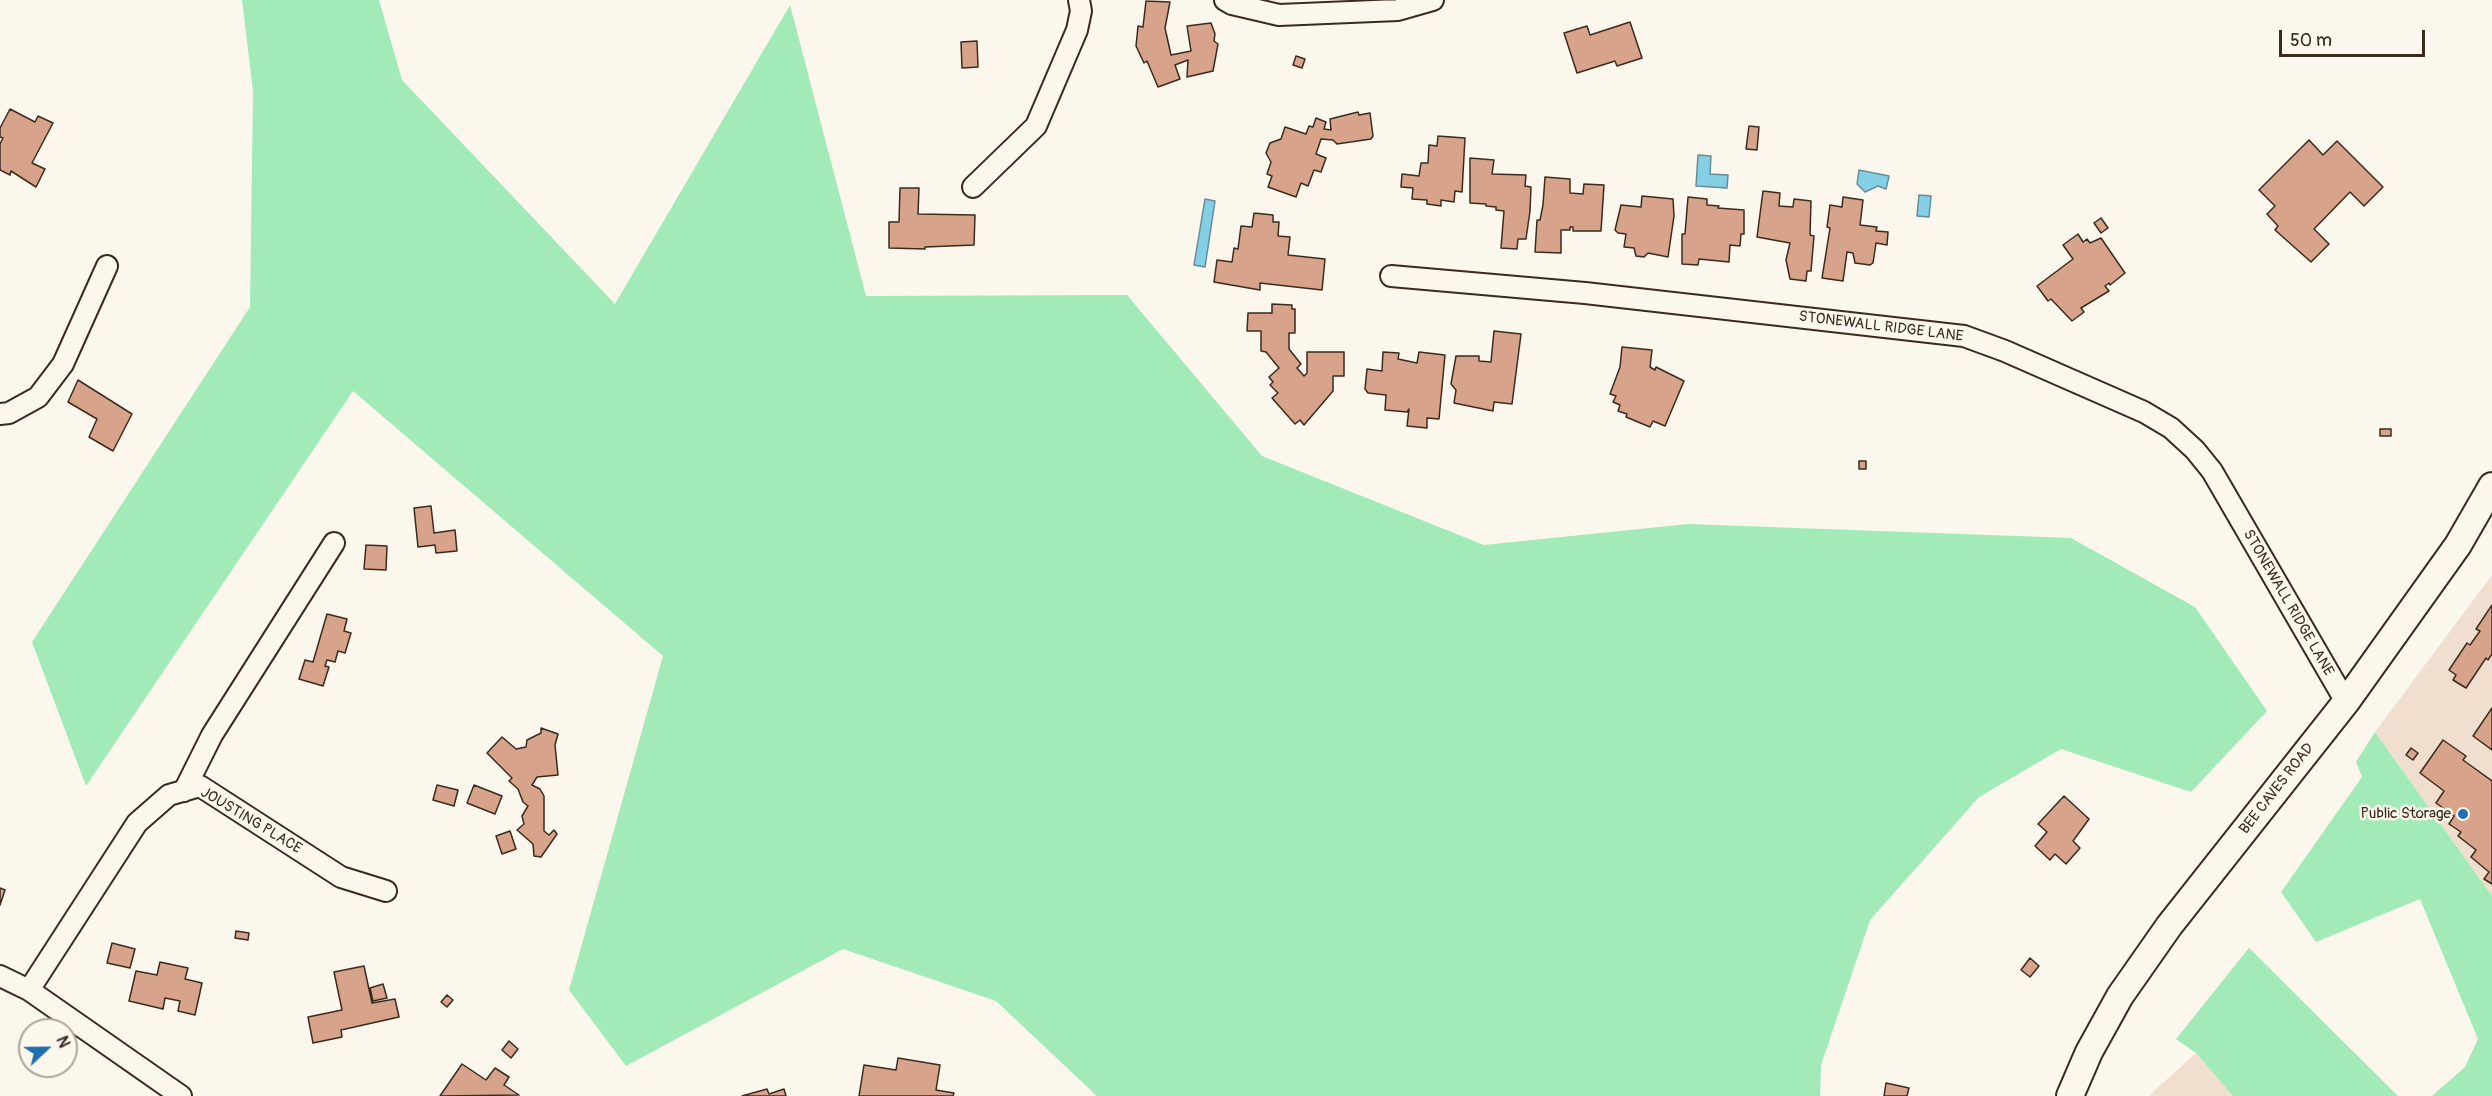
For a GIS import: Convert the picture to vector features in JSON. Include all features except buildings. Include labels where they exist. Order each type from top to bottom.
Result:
[{"type":"main road","name":"BEE CAVES ROAD","points":[[2070,1096],[2089,1052],[2126,987],[2169,926],[2346,702],[2458,545],[2492,486]]},
{"type":"street","points":[[973,187],[1036,126],[1077,30],[1081,11],[1079,0]]},
{"type":"street","points":[[1225,0],[1232,4],[1278,15],[1398,10],[1433,0]]},
{"type":"street","points":[[0,414],[9,413],[39,397],[63,364],[107,266]]},
{"type":"street","name":"STONEWALL RIDGE LANE","points":[[1391,276],[1585,293],[1964,336],[1988,343],[2144,412],[2171,428],[2195,450],[2212,471],[2346,702]]},
{"type":"street","points":[[184,791],[212,735],[334,543]]},
{"type":"street","name":"JOUSTING PLACE","points":[[28,990],[137,823],[169,795],[200,786],[341,877],[386,891]]},
{"type":"street","points":[[0,976],[28,990],[181,1096]]},
{"type":"shaded area","name":"Public Storage","points":[[2492,575],[2492,896],[2375,732]]},
{"type":"shaded area","points":[[2196,1053],[2233,1096],[2150,1096],[2152,1093]]},
{"type":"green space","points":[[242,0],[379,0],[402,80],[615,304],[790,5],[866,296],[1127,295],[1262,456],[1484,545],[1688,524],[2071,538],[2195,607],[2267,711],[2191,792],[2061,749],[1979,797],[1870,920],[1821,1065],[1820,1096],[1097,1096],[996,1001],[843,949],[626,1066],[569,990],[663,656],[353,391],[86,786],[32,642],[250,307],[253,91]]},
{"type":"green space","points":[[2375,732],[2492,896],[2492,1096],[2432,1096],[2465,1067],[2478,1039],[2420,899],[2316,942],[2281,892],[2362,777],[2356,762]]},
{"type":"green space","points":[[2249,948],[2398,1096],[2233,1096],[2196,1053],[2176,1039]]},
{"type":"water","points":[[1698,155],[1711,156],[1710,174],[1728,175],[1727,188],[1696,186]]},
{"type":"water","points":[[1859,170],[1889,176],[1886,189],[1878,186],[1865,192],[1857,184]]},
{"type":"water","points":[[1919,195],[1931,196],[1929,217],[1917,216]]},
{"type":"water","points":[[1205,199],[1215,201],[1205,267],[1194,265]]},
{"type":"place","name":"Public Storage","points":[[2463,814]]}]
